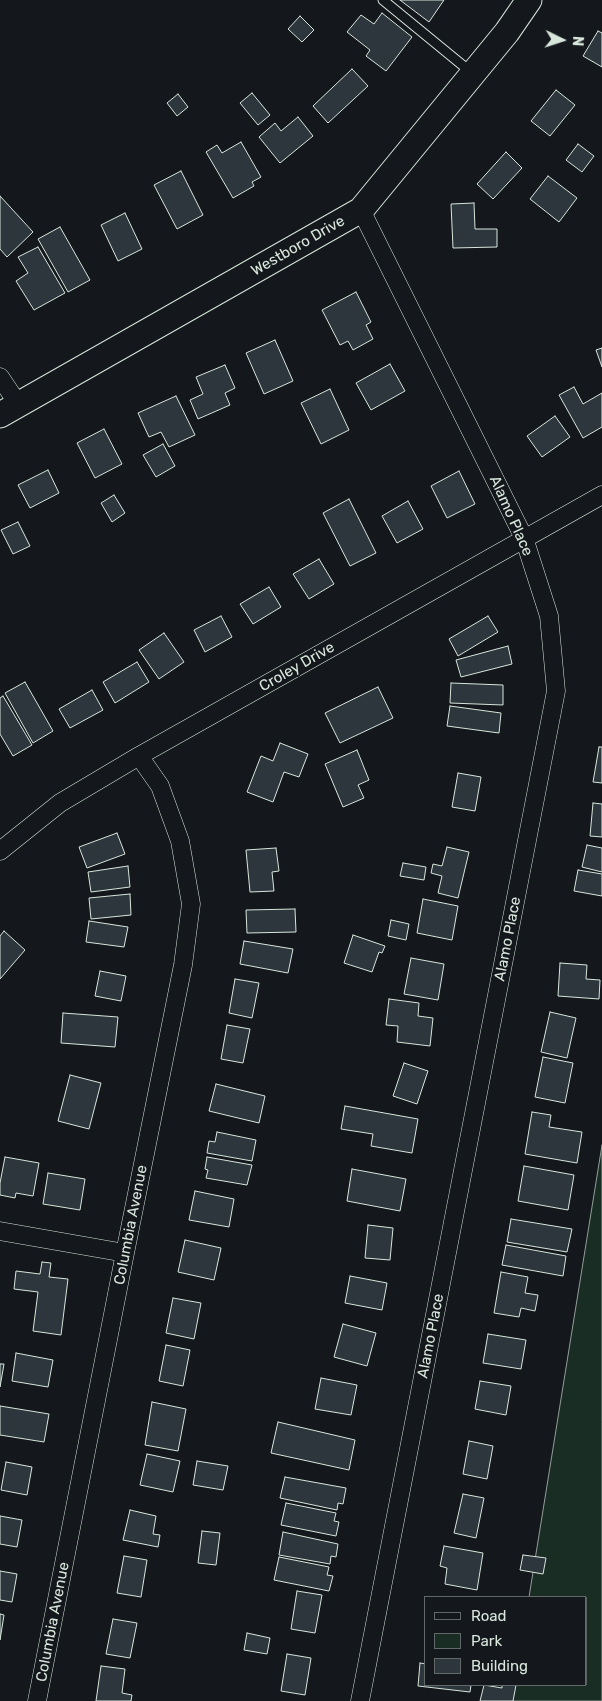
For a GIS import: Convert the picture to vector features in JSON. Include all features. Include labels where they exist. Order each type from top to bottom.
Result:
[{"type":"street","name":"Westboro Drive","points":[[9,409],[361,210],[507,32],[529,0]]},
{"type":"street","name":"Alamo Place","points":[[360,1701],[556,690],[549,616],[524,538],[361,210]]},
{"type":"street","points":[[0,377],[9,409]]},
{"type":"street","name":"Croley Drive","points":[[0,851],[60,803],[139,756],[602,495]]},
{"type":"street","name":"Columbia Avenue","points":[[37,1701],[124,1253],[183,965],[191,904],[180,840],[160,786],[139,756]]},
{"type":"street","points":[[0,1231],[124,1253]]},
{"type":"lane","points":[[383,0],[472,73]]},
{"type":"green space","points":[[602,1145],[602,1701],[512,1701],[515,1686],[587,1686],[587,1596],[529,1596]]},
{"type":"building","points":[[400,0],[444,0],[429,22]]},
{"type":"building","points":[[382,13],[412,37],[386,71],[366,56],[370,50],[347,32],[361,15],[374,24]]},
{"type":"building","points":[[300,16],[314,30],[302,42],[288,29]]},
{"type":"building","points":[[598,31],[602,33],[602,67],[583,56]]},
{"type":"building","points":[[352,69],[368,86],[328,123],[313,106]]},
{"type":"building","points":[[556,90],[575,105],[550,136],[531,121]]},
{"type":"building","points":[[252,93],[270,115],[258,125],[240,103]]},
{"type":"building","points":[[178,94],[188,107],[177,116],[167,103]]},
{"type":"building","points":[[298,117],[313,136],[280,163],[259,137],[275,123],[281,131]]},
{"type":"building","points":[[241,142],[261,177],[252,182],[254,186],[233,198],[206,152],[217,145],[222,153]]},
{"type":"building","points":[[578,144],[594,156],[582,172],[566,160]]},
{"type":"building","points":[[506,152],[522,168],[493,199],[477,184]]},
{"type":"building","points":[[181,171],[203,215],[177,229],[154,185]]},
{"type":"building","points":[[548,176],[577,198],[559,222],[530,199]]},
{"type":"building","points":[[0,196],[33,232],[7,257],[0,249]]},
{"type":"building","points":[[474,203],[475,229],[497,229],[497,247],[453,248],[451,204]]},
{"type":"building","points":[[125,213],[142,249],[118,261],[101,225]]},
{"type":"building","points":[[60,227],[90,280],[68,292],[38,239]]},
{"type":"building","points":[[38,247],[65,293],[34,310],[16,281],[28,273],[18,257]]},
{"type":"building","points":[[356,292],[371,322],[366,325],[373,339],[353,350],[348,341],[340,345],[322,310]]},
{"type":"building","points":[[275,340],[293,381],[264,394],[246,353]]},
{"type":"building","points":[[602,348],[602,367],[596,350]]},
{"type":"building","points":[[390,364],[405,391],[371,410],[356,383]]},
{"type":"building","points":[[225,365],[235,388],[225,393],[230,405],[198,419],[190,400],[203,394],[196,377]]},
{"type":"building","points":[[574,387],[583,404],[602,393],[602,427],[583,438],[559,395]]},
{"type":"building","points":[[330,389],[349,430],[321,444],[301,403]]},
{"type":"building","points":[[176,396],[195,435],[169,447],[161,432],[149,437],[138,413]]},
{"type":"building","points":[[555,416],[570,437],[542,457],[527,436]]},
{"type":"building","points":[[104,429],[122,464],[95,478],[77,443]]},
{"type":"building","points":[[163,444],[175,466],[156,477],[143,455]]},
{"type":"building","points":[[48,470],[59,493],[30,508],[18,485]]},
{"type":"building","points":[[459,471],[475,504],[447,518],[431,486]]},
{"type":"building","points":[[114,495],[125,513],[112,522],[101,503]]},
{"type":"building","points":[[349,499],[376,553],[350,566],[323,513]]},
{"type":"building","points":[[408,501],[423,529],[397,543],[382,516]]},
{"type":"building","points":[[18,522],[30,546],[13,554],[1,530]]},
{"type":"building","points":[[319,559],[334,584],[309,599],[293,574]]},
{"type":"building","points":[[269,587],[281,607],[253,624],[240,604]]},
{"type":"building","points":[[221,616],[232,637],[205,652],[194,630]]},
{"type":"building","points":[[488,616],[498,632],[458,656],[449,639]]},
{"type":"building","points":[[164,633],[184,662],[159,679],[139,650]]},
{"type":"building","points":[[508,646],[512,664],[461,677],[456,660]]},
{"type":"building","points":[[137,662],[149,682],[115,703],[103,682]]},
{"type":"building","points":[[25,682],[53,731],[33,743],[5,693]]},
{"type":"building","points":[[451,683],[503,685],[503,705],[450,703]]},
{"type":"building","points":[[378,687],[393,718],[340,743],[325,713]]},
{"type":"building","points":[[92,690],[103,710],[70,728],[59,709]]},
{"type":"building","points":[[3,696],[32,745],[13,756],[0,734],[0,698]]},
{"type":"building","points":[[450,706],[501,713],[499,733],[447,726]]},
{"type":"building","points":[[280,743],[308,754],[299,777],[284,772],[273,802],[247,792],[261,756],[273,761]]},
{"type":"building","points":[[599,747],[602,747],[602,783],[593,782]]},
{"type":"building","points":[[357,750],[369,780],[358,785],[364,798],[343,807],[325,764]]},
{"type":"building","points":[[458,773],[481,777],[475,811],[452,807]]},
{"type":"building","points":[[593,803],[602,804],[602,837],[590,836]]},
{"type":"building","points":[[117,833],[125,854],[87,868],[79,847]]},
{"type":"building","points":[[587,845],[602,848],[602,872],[582,867]]},
{"type":"building","points":[[447,847],[469,852],[458,898],[438,893],[442,876],[431,873],[433,864],[442,866]]},
{"type":"building","points":[[276,848],[279,871],[272,872],[274,891],[250,892],[246,850]]},
{"type":"building","points":[[403,863],[426,867],[424,880],[400,876]]},
{"type":"building","points":[[128,866],[130,887],[91,892],[88,872]]},
{"type":"building","points":[[578,870],[602,874],[602,896],[574,891]]},
{"type":"building","points":[[130,894],[131,915],[91,919],[89,898]]},
{"type":"building","points":[[423,899],[458,906],[452,940],[417,933]]},
{"type":"building","points":[[295,909],[296,932],[247,933],[246,910]]},
{"type":"building","points":[[391,920],[409,924],[406,940],[388,936]]},
{"type":"building","points":[[89,921],[128,927],[124,947],[86,942]]},
{"type":"building","points":[[4,931],[25,950],[0,979],[0,936]]},
{"type":"building","points":[[353,935],[385,946],[382,953],[379,952],[372,972],[344,963]]},
{"type":"building","points":[[244,941],[293,949],[288,973],[240,964]]},
{"type":"building","points":[[411,958],[444,964],[438,1000],[404,994]]},
{"type":"building","points":[[560,963],[587,965],[586,979],[600,980],[599,999],[558,996]]},
{"type":"building","points":[[100,971],[126,976],[121,1001],[95,996]]},
{"type":"building","points":[[235,979],[259,983],[252,1018],[229,1013]]},
{"type":"building","points":[[389,999],[419,1003],[418,1016],[433,1018],[430,1046],[397,1042],[398,1026],[386,1025]]},
{"type":"building","points":[[550,1012],[576,1018],[567,1058],[541,1052]]},
{"type":"building","points":[[63,1013],[118,1017],[115,1047],[61,1043]]},
{"type":"building","points":[[227,1025],[250,1029],[243,1063],[221,1059]]},
{"type":"building","points":[[543,1057],[573,1063],[565,1103],[535,1097]]},
{"type":"building","points":[[404,1063],[428,1071],[417,1104],[393,1096]]},
{"type":"building","points":[[70,1075],[101,1083],[89,1129],[58,1121]]},
{"type":"building","points":[[216,1084],[265,1096],[259,1123],[209,1111]]},
{"type":"building","points":[[345,1106],[418,1119],[412,1153],[371,1146],[373,1134],[341,1129]]},
{"type":"building","points":[[532,1112],[551,1115],[549,1127],[582,1132],[577,1163],[525,1154]]},
{"type":"building","points":[[217,1132],[256,1140],[252,1161],[207,1153],[209,1141],[215,1142]]},
{"type":"building","points":[[5,1157],[39,1163],[33,1196],[16,1193],[15,1198],[0,1195],[0,1183]]},
{"type":"building","points":[[207,1157],[252,1165],[247,1185],[206,1178],[208,1170],[205,1169]]},
{"type":"building","points":[[524,1166],[574,1175],[568,1210],[518,1201]]},
{"type":"building","points":[[352,1169],[406,1179],[400,1211],[347,1201]]},
{"type":"building","points":[[48,1173],[85,1179],[80,1210],[43,1204]]},
{"type":"building","points":[[195,1191],[234,1199],[229,1227],[189,1220]]},
{"type":"building","points":[[511,1219],[572,1229],[567,1252],[507,1242]]},
{"type":"building","points":[[368,1225],[393,1228],[390,1260],[365,1258]]},
{"type":"building","points":[[185,1240],[221,1248],[214,1280],[178,1272]]},
{"type":"building","points":[[506,1245],[566,1256],[563,1276],[502,1265]]},
{"type":"building","points":[[42,1262],[51,1263],[49,1277],[68,1279],[61,1335],[33,1331],[38,1292],[14,1289],[16,1271],[40,1274]]},
{"type":"building","points":[[501,1272],[528,1277],[525,1293],[538,1295],[535,1311],[521,1308],[519,1317],[494,1313]]},
{"type":"building","points":[[350,1276],[387,1283],[382,1310],[345,1303]]},
{"type":"building","points":[[173,1298],[201,1303],[194,1339],[166,1333]]},
{"type":"building","points":[[343,1324],[376,1333],[367,1366],[334,1357]]},
{"type":"building","points":[[488,1334],[526,1340],[521,1369],[483,1363]]},
{"type":"building","points":[[166,1345],[190,1350],[183,1386],[159,1381]]},
{"type":"building","points":[[16,1353],[53,1360],[48,1387],[12,1381]]},
{"type":"building","points":[[0,1364],[4,1364],[0,1387]]},
{"type":"building","points":[[321,1378],[357,1385],[351,1415],[315,1409]]},
{"type":"building","points":[[480,1381],[511,1386],[506,1415],[475,1409]]},
{"type":"building","points":[[152,1402],[186,1409],[178,1451],[145,1445]]},
{"type":"building","points":[[0,1406],[49,1414],[44,1442],[0,1435]]},
{"type":"building","points":[[278,1422],[355,1440],[349,1470],[271,1453]]},
{"type":"building","points":[[469,1441],[493,1446],[487,1479],[463,1474]]},
{"type":"building","points":[[147,1454],[180,1461],[173,1492],[140,1485]]},
{"type":"building","points":[[197,1461],[228,1466],[223,1490],[193,1485]]},
{"type":"building","points":[[6,1462],[32,1467],[27,1495],[1,1490]]},
{"type":"building","points":[[285,1477],[346,1488],[343,1504],[338,1503],[337,1510],[280,1498]]},
{"type":"building","points":[[463,1494],[484,1498],[476,1538],[454,1533]]},
{"type":"building","points":[[286,1503],[336,1513],[334,1521],[339,1522],[336,1536],[281,1525]]},
{"type":"building","points":[[130,1510],[156,1516],[153,1534],[160,1535],[158,1547],[123,1540]]},
{"type":"building","points":[[0,1516],[22,1520],[17,1547],[0,1544]]},
{"type":"building","points":[[202,1531],[220,1533],[216,1565],[198,1563]]},
{"type":"building","points":[[283,1532],[338,1544],[336,1557],[331,1556],[330,1564],[279,1555]]},
{"type":"building","points":[[444,1546],[483,1553],[477,1590],[445,1584],[447,1568],[440,1566]]},
{"type":"building","points":[[523,1555],[546,1558],[543,1574],[520,1570]]},
{"type":"building","points":[[124,1556],[147,1560],[141,1597],[117,1593]]},
{"type":"building","points":[[279,1557],[329,1567],[327,1575],[333,1576],[329,1591],[274,1580]]},
{"type":"building","points":[[0,1571],[17,1574],[12,1602],[0,1600]]},
{"type":"building","points":[[297,1591],[322,1595],[315,1633],[291,1629]]},
{"type":"building","points":[[0,1614],[4,1615],[0,1640]]},
{"type":"building","points":[[113,1619],[137,1623],[130,1658],[106,1654]]},
{"type":"building","points":[[247,1633],[270,1638],[267,1654],[244,1650]]},
{"type":"building","points":[[287,1654],[311,1658],[305,1695],[281,1691]]},
{"type":"building","points":[[420,1663],[424,1664],[424,1686],[471,1686],[470,1692],[418,1686]]},
{"type":"building","points":[[101,1666],[125,1669],[122,1693],[132,1695],[131,1701],[96,1701]]},
{"type":"building","points":[[484,1686],[502,1688],[502,1686],[516,1686],[513,1701],[480,1701]]}]
